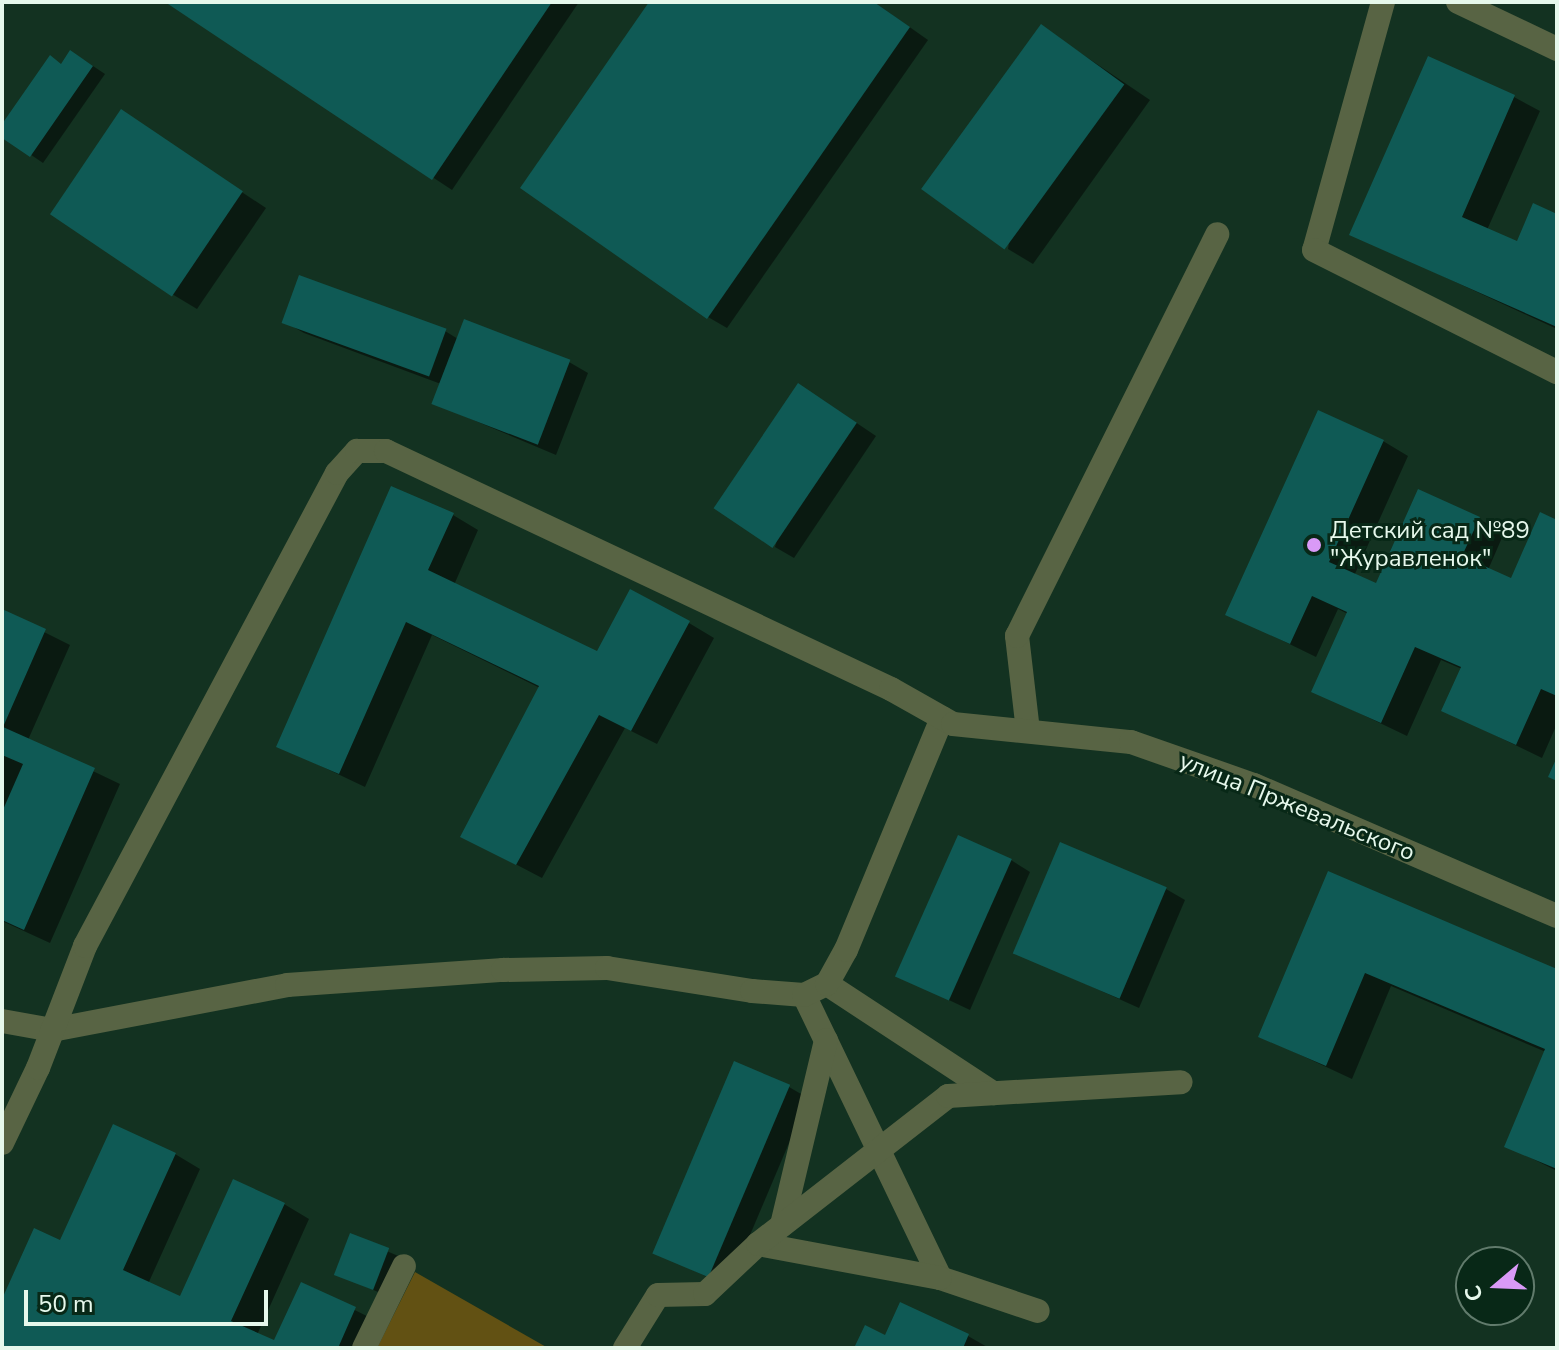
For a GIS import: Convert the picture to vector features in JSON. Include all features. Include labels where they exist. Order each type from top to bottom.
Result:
[{"type":"street","points":[[1383,2],[1314,250],[1557,372]]},
{"type":"street","points":[[1458,2],[1557,49]]},
{"type":"street","points":[[1028,731],[1017,636],[1217,234]]},
{"type":"street","name":"улица Пржевальского","points":[[2,1143],[85,946],[337,473],[357,451],[386,451],[891,689],[953,724],[1131,742],[1227,775],[1557,916]]},
{"type":"street","points":[[2,1021],[52,1030],[287,985],[503,970],[607,968],[752,991],[804,995],[827,984],[846,950],[942,718]]},
{"type":"street","points":[[827,984],[993,1093]]},
{"type":"street","points":[[804,995],[940,1278]]},
{"type":"street","points":[[782,1225],[826,1040]]},
{"type":"street","points":[[625,1348],[658,1295],[705,1294],[758,1244],[948,1096],[1181,1082]]},
{"type":"street","points":[[758,1244],[940,1278],[1038,1311]]},
{"type":"street","points":[[364,1348],[404,1266]]},
{"type":"shaded area","points":[[415,1272],[548,1348],[377,1348]]},
{"type":"building","points":[[165,2],[552,2],[432,180]]},
{"type":"building","points":[[649,2],[874,2],[910,27],[707,319],[520,188]]},
{"type":"building","points":[[1041,24],[1124,85],[1004,250],[921,189]]},
{"type":"building","points":[[70,50],[93,66],[30,157],[2,138],[2,124],[50,55],[61,64]]},
{"type":"building","points":[[1428,56],[1515,95],[1462,217],[1517,241],[1533,203],[1557,214],[1557,327],[1349,235]]},
{"type":"building","points":[[121,109],[243,191],[172,296],[50,214]]},
{"type":"building","points":[[299,275],[447,329],[429,377],[282,323]]},
{"type":"building","points":[[464,319],[570,360],[538,445],[431,404]]},
{"type":"building","points":[[798,383],[857,423],[772,548],[714,508]]},
{"type":"building","points":[[1318,410],[1384,440],[1329,562],[1376,583],[1418,489],[1480,517],[1462,556],[1511,578],[1540,512],[1557,520],[1557,696],[1541,689],[1516,745],[1441,711],[1461,667],[1415,647],[1381,723],[1311,692],[1347,612],[1312,596],[1290,644],[1225,615]]},
{"type":"building","points":[[391,486],[454,513],[428,570],[597,651],[630,589],[690,621],[631,731],[599,715],[516,865],[460,837],[539,686],[406,622],[339,774],[276,747]]},
{"type":"building","points":[[2,609],[46,629],[3,727],[95,768],[24,930],[2,920],[2,812],[23,764],[2,755]]},
{"type":"building","points":[[1557,757],[1557,781],[1548,777]]},
{"type":"building","points":[[958,835],[1012,859],[949,1001],[895,977]]},
{"type":"building","points":[[1060,842],[1167,887],[1120,999],[1013,953]]},
{"type":"building","points":[[1328,871],[1557,969],[1557,1169],[1504,1147],[1545,1049],[1365,973],[1326,1066],[1258,1037]]},
{"type":"building","points":[[734,1061],[790,1085],[708,1277],[652,1253]]},
{"type":"building","points":[[113,1124],[176,1153],[123,1270],[180,1296],[233,1179],[285,1203],[231,1321],[274,1340],[301,1282],[356,1307],[338,1348],[2,1348],[2,1299],[34,1228],[60,1240]]},
{"type":"building","points":[[350,1233],[389,1248],[373,1290],[334,1275]]},
{"type":"building","points":[[900,1302],[969,1334],[963,1348],[854,1348],[865,1325],[885,1335]]},
{"type":"place","name":"Детский сад №89 \"Журавленок\"","points":[[1314,545]]}]
